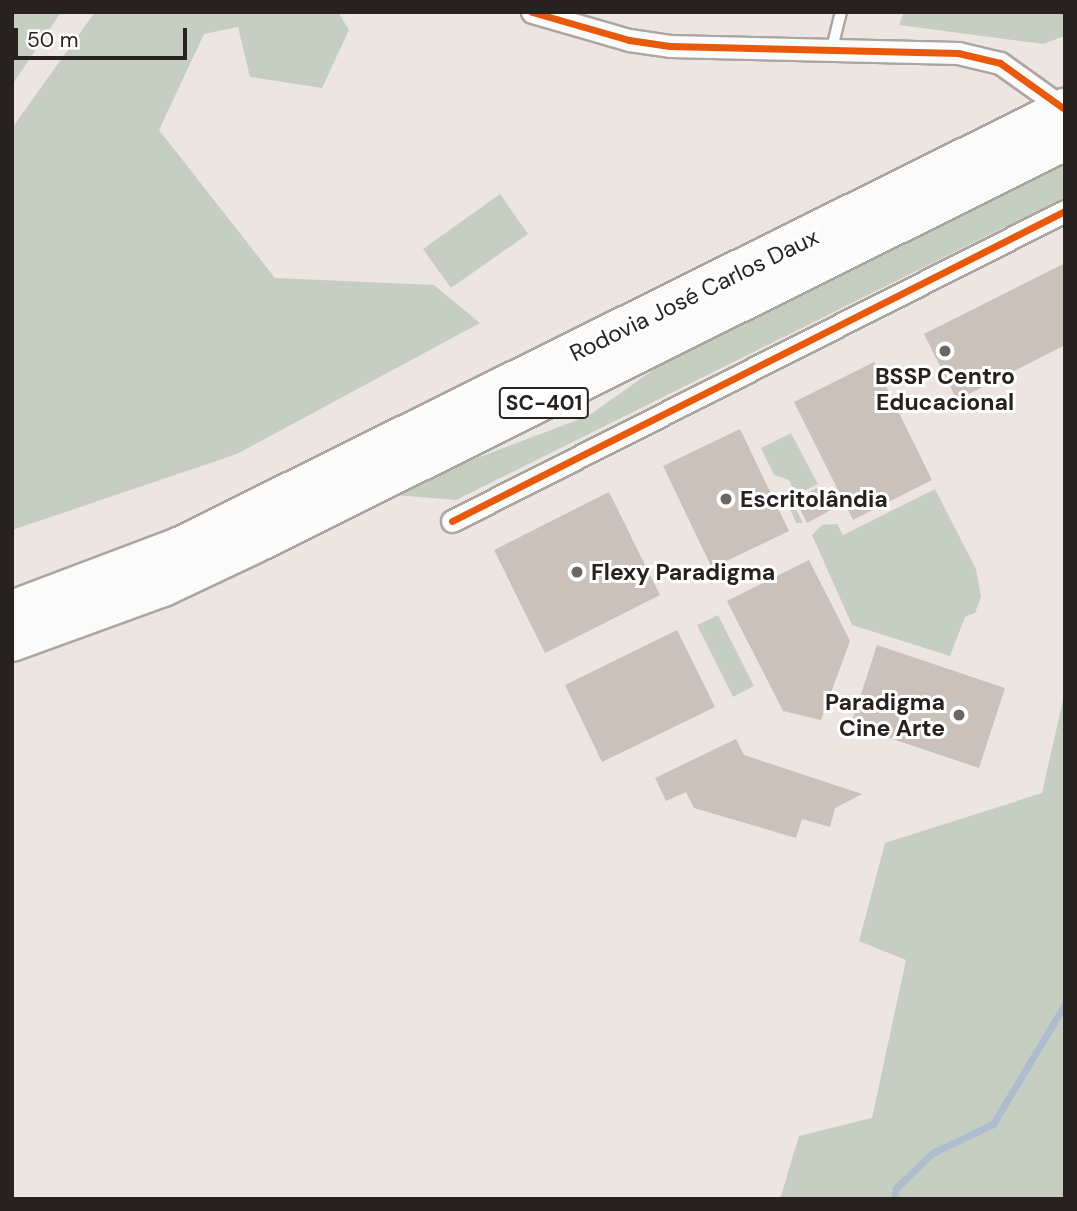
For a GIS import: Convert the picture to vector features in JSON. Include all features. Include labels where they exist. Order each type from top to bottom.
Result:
[{"type":"highway","name":"Rodovia José Carlos Daux","points":[[12,610],[194,540],[1064,119]]},
{"type":"highway","name":"Rodovia José Carlos Daux","points":[[12,642],[163,587],[244,549],[1064,119]]},
{"type":"street","points":[[532,12],[629,40],[670,46],[919,49],[1000,63],[1064,119]]},
{"type":"street","points":[[452,521],[1065,211]]},
{"type":"lane","points":[[832,48],[841,12]]},
{"type":"shaded area","points":[[12,12],[61,12],[12,85]]},
{"type":"shaded area","points":[[95,12],[338,12],[349,30],[322,88],[250,77],[238,27],[204,34],[159,130],[275,278],[434,285],[480,323],[237,454],[12,530],[12,128]]},
{"type":"shaded area","points":[[904,12],[1065,12],[1065,36],[1043,44],[899,25]]},
{"type":"shaded area","points":[[1065,159],[1065,197],[456,500],[395,495],[469,461],[588,416],[673,356]]},
{"type":"shaded area","points":[[500,194],[528,234],[451,288],[423,249]]},
{"type":"shaded area","points":[[791,433],[818,484],[799,493],[794,505],[803,523],[796,523],[790,508],[796,495],[789,480],[774,475],[761,448]]},
{"type":"shaded area","points":[[935,489],[976,569],[981,597],[975,613],[965,617],[950,656],[852,625],[812,535],[822,525],[837,524],[843,535]]},
{"type":"shaded area","points":[[718,615],[754,686],[733,697],[697,625]]},
{"type":"shaded area","points":[[1065,691],[1065,1199],[780,1199],[799,1136],[872,1118],[906,960],[859,941],[885,843],[1042,793]]},
{"type":"building","points":[[1065,263],[1065,345],[957,400],[924,334]]},
{"type":"building","points":[[874,362],[932,480],[853,520],[794,402]]},
{"type":"building","name":"Escritolândia","points":[[740,429],[789,531],[712,568],[663,466]]},
{"type":"building","points":[[819,487],[831,510],[807,523],[798,505],[802,496]]},
{"type":"building","name":"Flexy Paradigma","points":[[609,492],[660,595],[545,653],[494,550]]},
{"type":"building","points":[[809,560],[850,641],[821,720],[783,711],[727,601]]},
{"type":"building","points":[[677,630],[715,707],[602,762],[565,685]]},
{"type":"building","points":[[877,645],[1005,688],[979,768],[851,725]]},
{"type":"building","points":[[736,739],[744,755],[862,794],[835,808],[830,827],[802,819],[796,838],[694,808],[686,792],[666,801],[655,778]]},
{"type":"waterway","points":[[894,1199],[896,1188],[932,1153],[993,1124],[1065,1004]]},
{"type":"cycle path","points":[[532,12],[629,40],[670,46],[958,53],[1000,63],[1063,108]]},
{"type":"cycle path","points":[[452,521],[1065,211]]},
{"type":"place","name":"BSSP Centro Educacional","points":[[945,351]]},
{"type":"place","name":"Escritolândia","points":[[726,499]]},
{"type":"place","name":"Flexy Paradigma","points":[[577,572]]},
{"type":"place","name":"Paradigma Cine Arte","points":[[959,715]]}]
